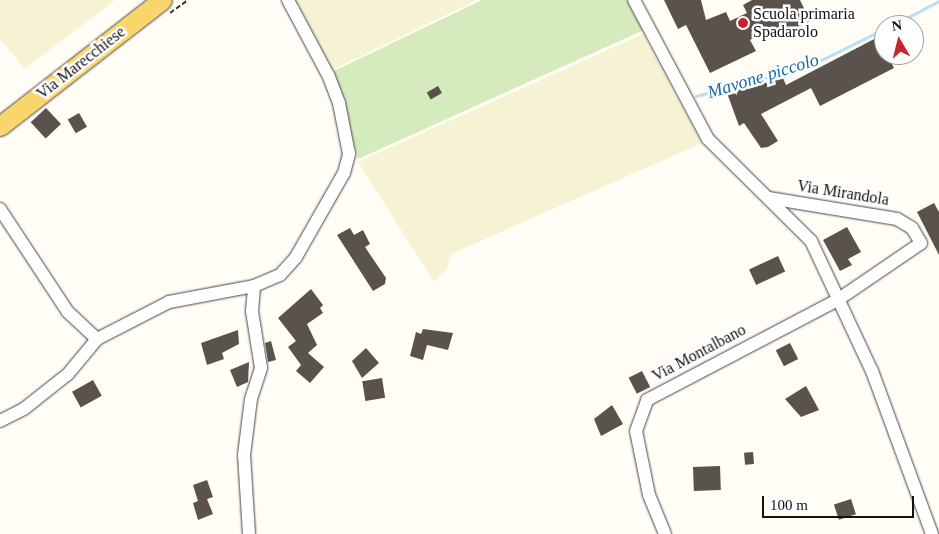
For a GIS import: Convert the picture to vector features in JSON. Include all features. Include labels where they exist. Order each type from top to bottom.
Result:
[{"type":"main road","name":"Via Marecchiese","points":[[0,126],[162,0]]},
{"type":"street","points":[[0,421],[25,408],[68,374],[97,339],[169,302],[254,286],[280,275],[296,257],[344,173],[349,154],[339,103],[328,75],[288,0]]},
{"type":"street","name":"Via Mirandola","points":[[634,0],[708,139],[811,241],[872,371],[932,534]]},
{"type":"street","name":"Via Mirandola","points":[[769,198],[897,218],[912,228],[921,243],[839,299]]},
{"type":"street","points":[[0,209],[68,312],[97,339]]},
{"type":"street","points":[[249,534],[244,455],[251,399],[261,368],[252,311],[254,286]]},
{"type":"street","name":"Via Montalbano","points":[[665,534],[649,495],[636,431],[647,400],[839,299]]},
{"type":"shaded area","points":[[0,0],[115,0],[25,69],[0,39]]},
{"type":"shaded area","points":[[292,0],[477,0],[332,70]]},
{"type":"shaded area","points":[[643,34],[702,143],[451,254],[447,270],[434,282],[358,162]]},
{"type":"green space","points":[[482,0],[629,0],[644,30],[358,159],[334,71]]},
{"type":"building","points":[[664,0],[701,0],[706,20],[726,12],[730,21],[747,13],[743,5],[752,0],[800,0],[810,21],[776,38],[772,28],[756,36],[750,40],[756,51],[710,73],[686,25],[678,29]]},
{"type":"building","points":[[874,39],[874,65],[892,65],[894,68],[820,106],[811,88],[761,114],[778,141],[768,147],[761,148],[744,123],[739,126],[727,93],[783,78],[786,85]]},
{"type":"building","points":[[438,86],[442,93],[431,99],[427,92]]},
{"type":"building","points":[[46,108],[61,124],[46,138],[31,122]]},
{"type":"building","points":[[79,113],[87,127],[76,133],[68,120]]},
{"type":"building","points":[[934,203],[939,212],[939,255],[917,212]]},
{"type":"building","points":[[847,227],[861,252],[848,259],[852,265],[840,271],[823,240]]},
{"type":"building","points":[[350,228],[354,235],[363,230],[370,244],[365,247],[386,278],[385,284],[373,291],[337,235]]},
{"type":"building","points":[[778,256],[785,271],[756,285],[749,270]]},
{"type":"building","points":[[311,289],[323,305],[320,308],[323,313],[307,324],[317,345],[308,353],[324,367],[310,383],[296,371],[301,365],[288,347],[296,341],[278,318]]},
{"type":"building","points":[[423,329],[453,333],[448,350],[427,345],[423,360],[410,356],[416,332],[421,334]]},
{"type":"building","points":[[238,330],[239,344],[222,353],[224,359],[207,365],[201,343]]},
{"type":"building","points":[[271,341],[276,360],[268,362],[265,343]]},
{"type":"building","points":[[790,343],[798,359],[784,366],[776,350]]},
{"type":"building","points":[[366,348],[379,363],[362,378],[352,361]]},
{"type":"building","points":[[249,362],[248,382],[237,387],[230,370]]},
{"type":"building","points":[[642,371],[650,387],[637,394],[629,378]]},
{"type":"building","points":[[382,378],[385,398],[365,401],[362,381]]},
{"type":"building","points":[[93,380],[102,396],[81,407],[72,392]]},
{"type":"building","points":[[806,386],[819,410],[801,417],[785,399]]},
{"type":"building","points":[[612,405],[623,424],[601,436],[594,419]]},
{"type":"building","points":[[753,452],[754,464],[745,465],[744,453]]},
{"type":"building","points":[[720,466],[721,490],[694,491],[693,467]]},
{"type":"building","points":[[207,480],[213,497],[207,499],[213,514],[198,520],[193,503],[198,501],[193,485]]},
{"type":"building","points":[[851,499],[856,514],[839,520],[834,505]]},
{"type":"waterway","name":"Mavone piccolo","points":[[912,15],[939,1]]},
{"type":"waterway","name":"Mavone piccolo","points":[[696,96],[807,67],[874,34]]},
{"type":"place","name":"Scuola primaria Spadarolo","points":[[743,23]]}]
